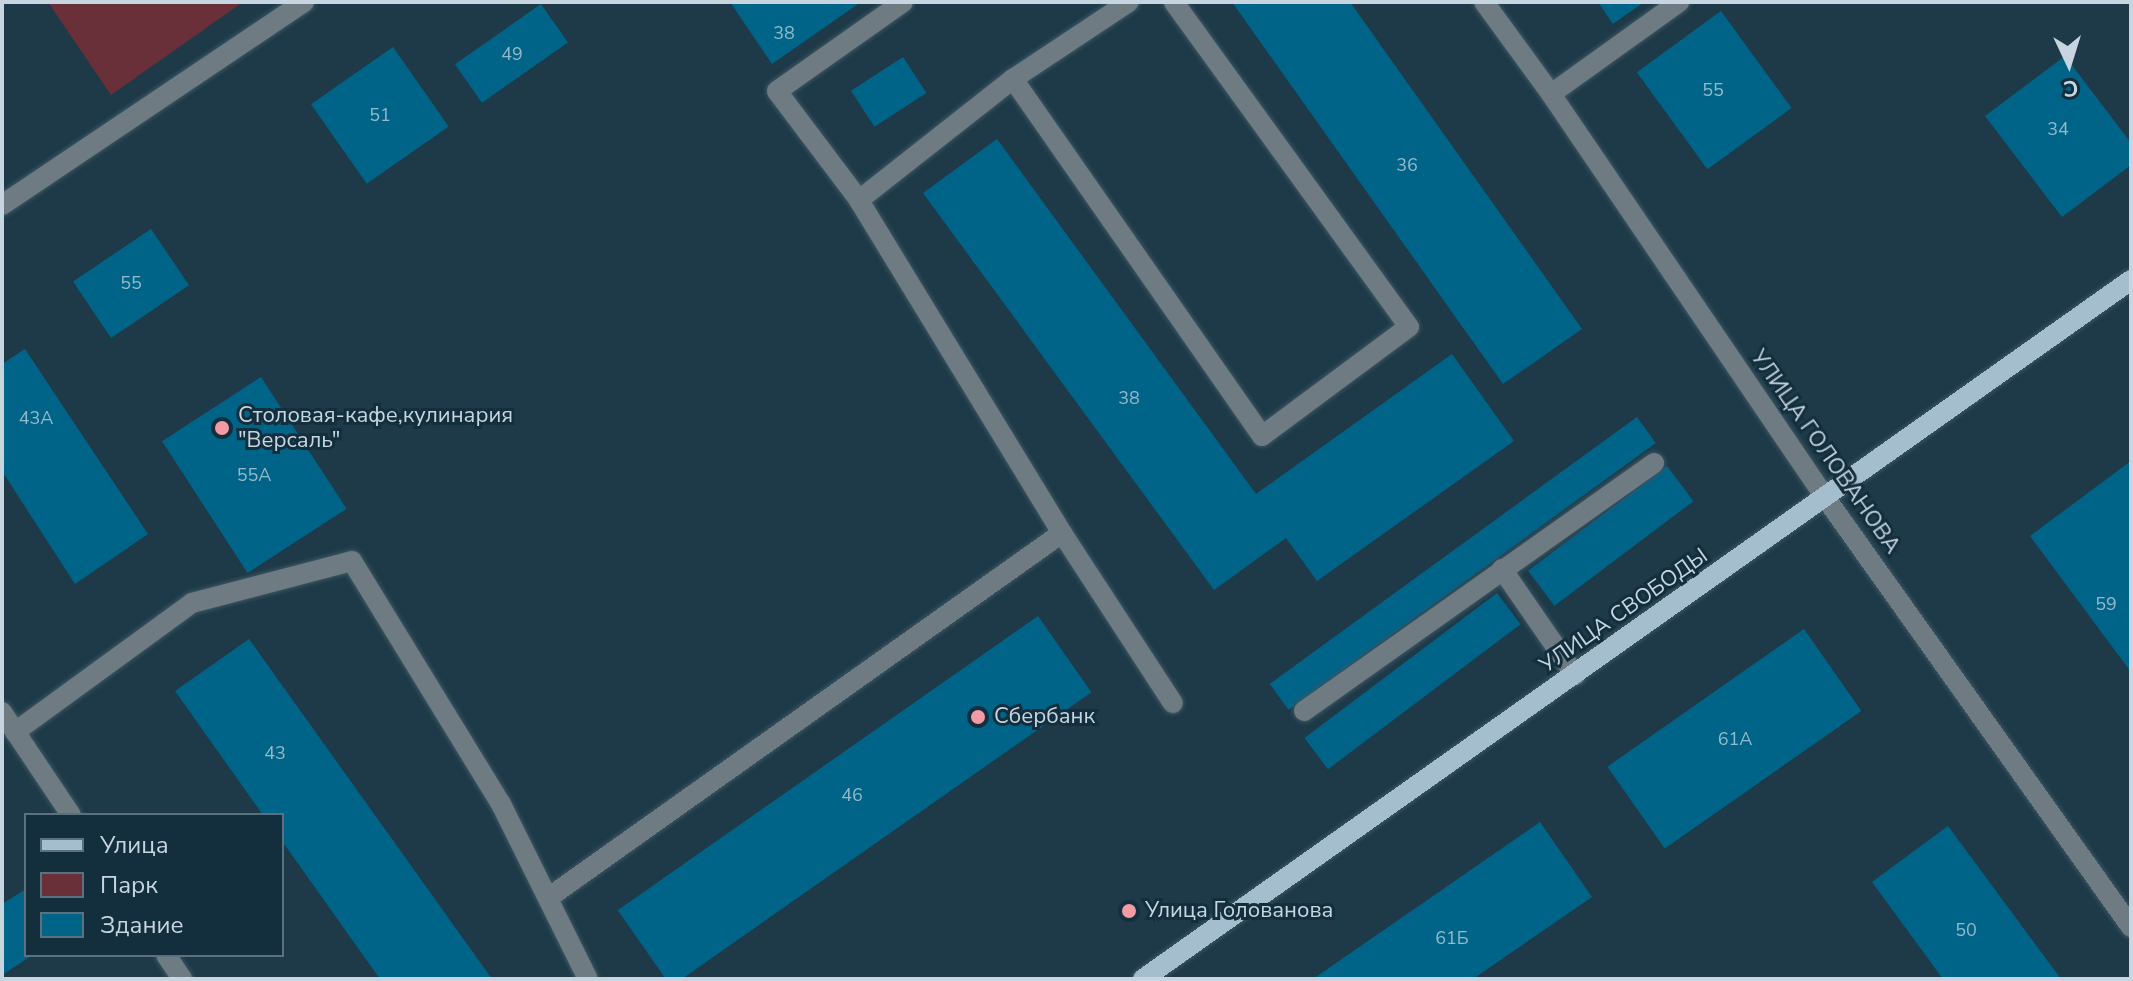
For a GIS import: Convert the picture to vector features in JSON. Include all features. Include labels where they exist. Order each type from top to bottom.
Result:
[{"type":"main road","name":"УЛИЦА СВОБОДЫ","points":[[1143,979],[2131,280]]},
{"type":"street","points":[[2,205],[304,2]]},
{"type":"street","points":[[903,2],[777,91],[859,200],[1062,533],[1173,703]]},
{"type":"street","points":[[859,200],[1013,79],[1129,2]]},
{"type":"street","points":[[1013,79],[1262,436],[1409,327],[1174,2]]},
{"type":"street","name":"УЛИЦА ГОЛОВАНОВА","points":[[1484,2],[1551,94],[1825,497],[2131,927]]},
{"type":"street","points":[[1551,94],[1679,2]]},
{"type":"street","points":[[1304,711],[1654,463]]},
{"type":"street","points":[[548,898],[1062,533]]},
{"type":"street","points":[[15,732],[192,603],[352,561],[501,804],[588,979]]},
{"type":"street","points":[[1502,569],[1575,675]]},
{"type":"street","points":[[2,712],[70,813]]},
{"type":"street","points":[[167,957],[182,979]]},
{"type":"green space","points":[[48,2],[243,2],[111,95]]},
{"type":"building","points":[[730,2],[861,2],[772,64]]},
{"type":"building","points":[[1232,2],[1350,2],[1582,329],[1503,384]]},
{"type":"building","points":[[1598,2],[1644,2],[1613,24]]},
{"type":"building","points":[[541,4],[568,43],[482,103],[455,64]]},
{"type":"building","points":[[1721,11],[1792,108],[1707,169],[1637,72]]},
{"type":"building","points":[[393,47],[449,126],[367,184],[311,104]]},
{"type":"building","points":[[2065,56],[2131,143],[2131,165],[2062,217],[1985,116]]},
{"type":"building","points":[[903,57],[926,93],[874,127],[851,91]]},
{"type":"building","points":[[997,139],[1256,494],[1452,354],[1514,441],[1317,581],[1286,538],[1214,590],[923,193]]},
{"type":"building","points":[[151,229],[189,285],[111,338],[73,282]]},
{"type":"building","points":[[25,349],[148,534],[75,584],[2,471],[2,364]]},
{"type":"building","points":[[261,377],[347,509],[248,573],[162,441]]},
{"type":"building","points":[[1637,417],[1656,443],[1289,710],[1270,684]]},
{"type":"building","points":[[2131,461],[2131,672],[2030,536]]},
{"type":"building","points":[[1667,466],[1693,501],[1555,606],[1528,571]]},
{"type":"building","points":[[1497,593],[1520,624],[1328,769],[1305,738]]},
{"type":"building","points":[[1038,616],[1091,692],[682,979],[666,979],[618,910]]},
{"type":"building","points":[[1804,629],[1861,711],[1665,849],[1607,767]]},
{"type":"building","points":[[249,639],[492,979],[380,979],[284,844],[284,813],[262,813],[175,691]]},
{"type":"building","points":[[1540,822],[1592,897],[1473,979],[1313,979]]},
{"type":"building","points":[[1948,826],[2061,979],[1943,979],[1872,882]]},
{"type":"building","points":[[24,890],[24,957],[30,957],[2,975],[2,904]]},
{"type":"place","name":"Столовая-кафе,кулинария \"Версаль\"","points":[[222,428]]},
{"type":"place","name":"Сбербанк","points":[[978,717]]},
{"type":"place","name":"Улица Голованова","points":[[1129,911]]}]
